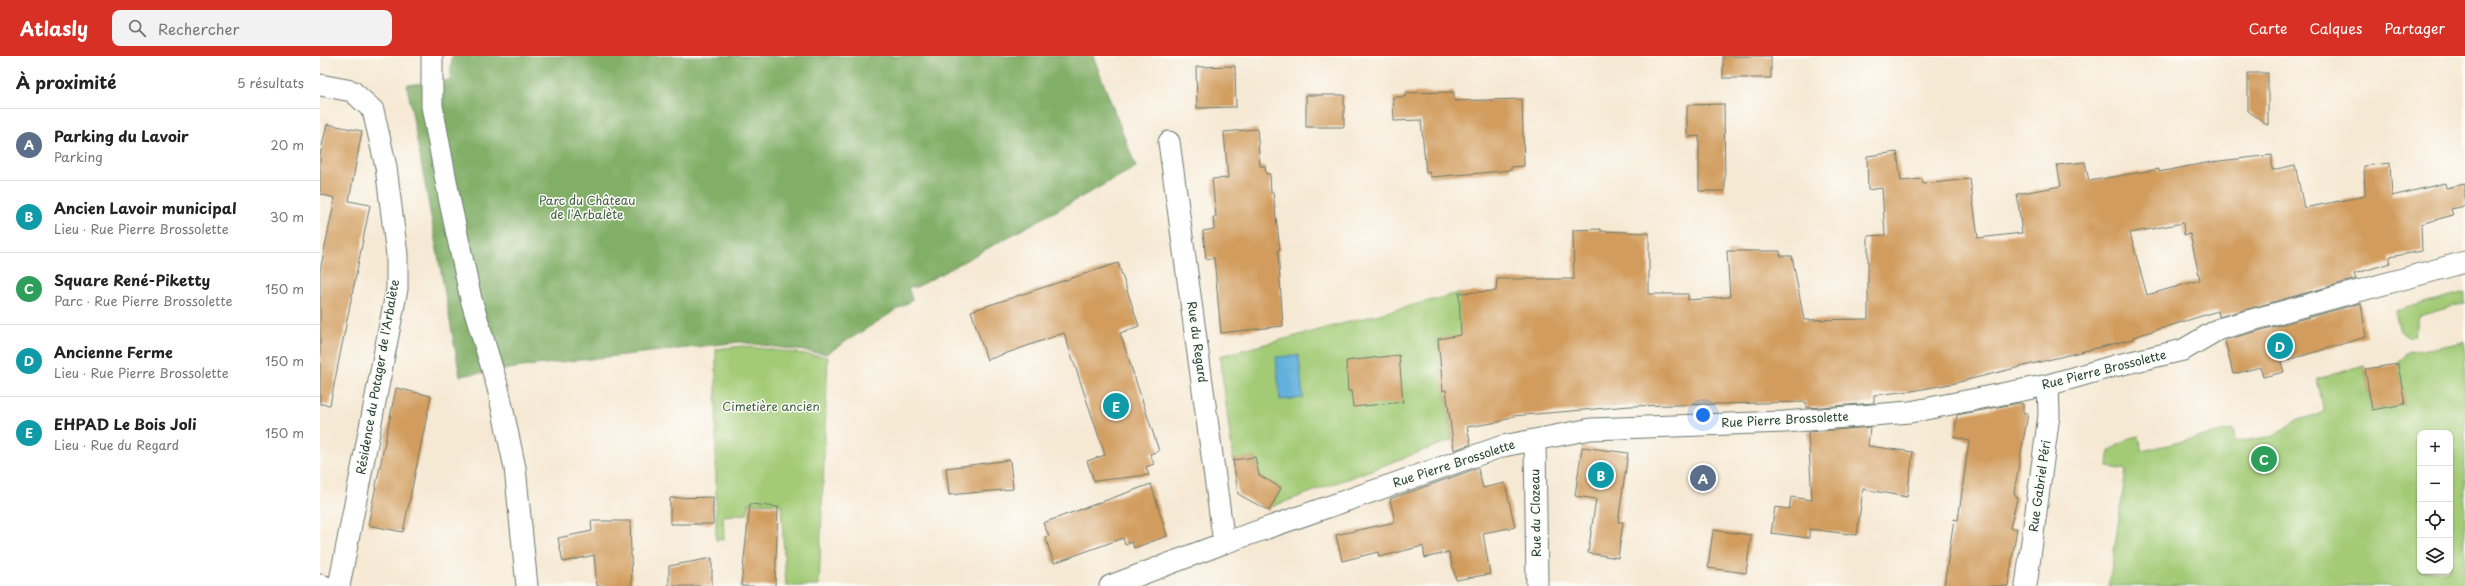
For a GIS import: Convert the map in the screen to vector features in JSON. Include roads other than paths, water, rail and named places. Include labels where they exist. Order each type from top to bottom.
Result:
[{"type":"street","points":[[432,56],[432,106],[450,202],[471,299],[498,388],[515,468],[527,586]]},
{"type":"street","name":"Résidence du Potager de l'Arbalète","points":[[320,85],[352,91],[373,110],[386,168],[397,255],[396,289],[339,586]]},
{"type":"street","name":"Rue du Regard","points":[[1169,142],[1224,543]]},
{"type":"street","name":"Rue Pierre Brossolette","points":[[1110,586],[1224,543],[1503,446],[1591,429],[1631,426],[1784,422],[1910,412],[2048,385],[2114,366],[2183,350],[2219,329],[2465,262]]},
{"type":"street","name":"Rue Gabriel Péri","points":[[2026,586],[2050,415],[2048,385]]},
{"type":"street","name":"Rue du Clozeau","points":[[1535,440],[1537,586]]},
{"type":"street","points":[[320,585],[324,586]]},
{"type":"water","points":[[1299,355],[1303,398],[1280,400],[1276,357]]},
{"type":"place","name":"Ancienne Ferme","points":[[2280,346]]},
{"type":"place","name":"EHPAD Le Bois Joli","points":[[1116,406]]},
{"type":"place","name":"Square René-Piketty","points":[[2264,459]]},
{"type":"place","name":"Ancien Lavoir municipal","points":[[1601,475]]},
{"type":"place","name":"Parking du Lavoir","points":[[1703,478]]},
{"type":"park label","name":"Parc du Château de l'Arbalète","points":[[587,208]]},
{"type":"park label","name":"Cimetière ancien","points":[[771,407]]}]
